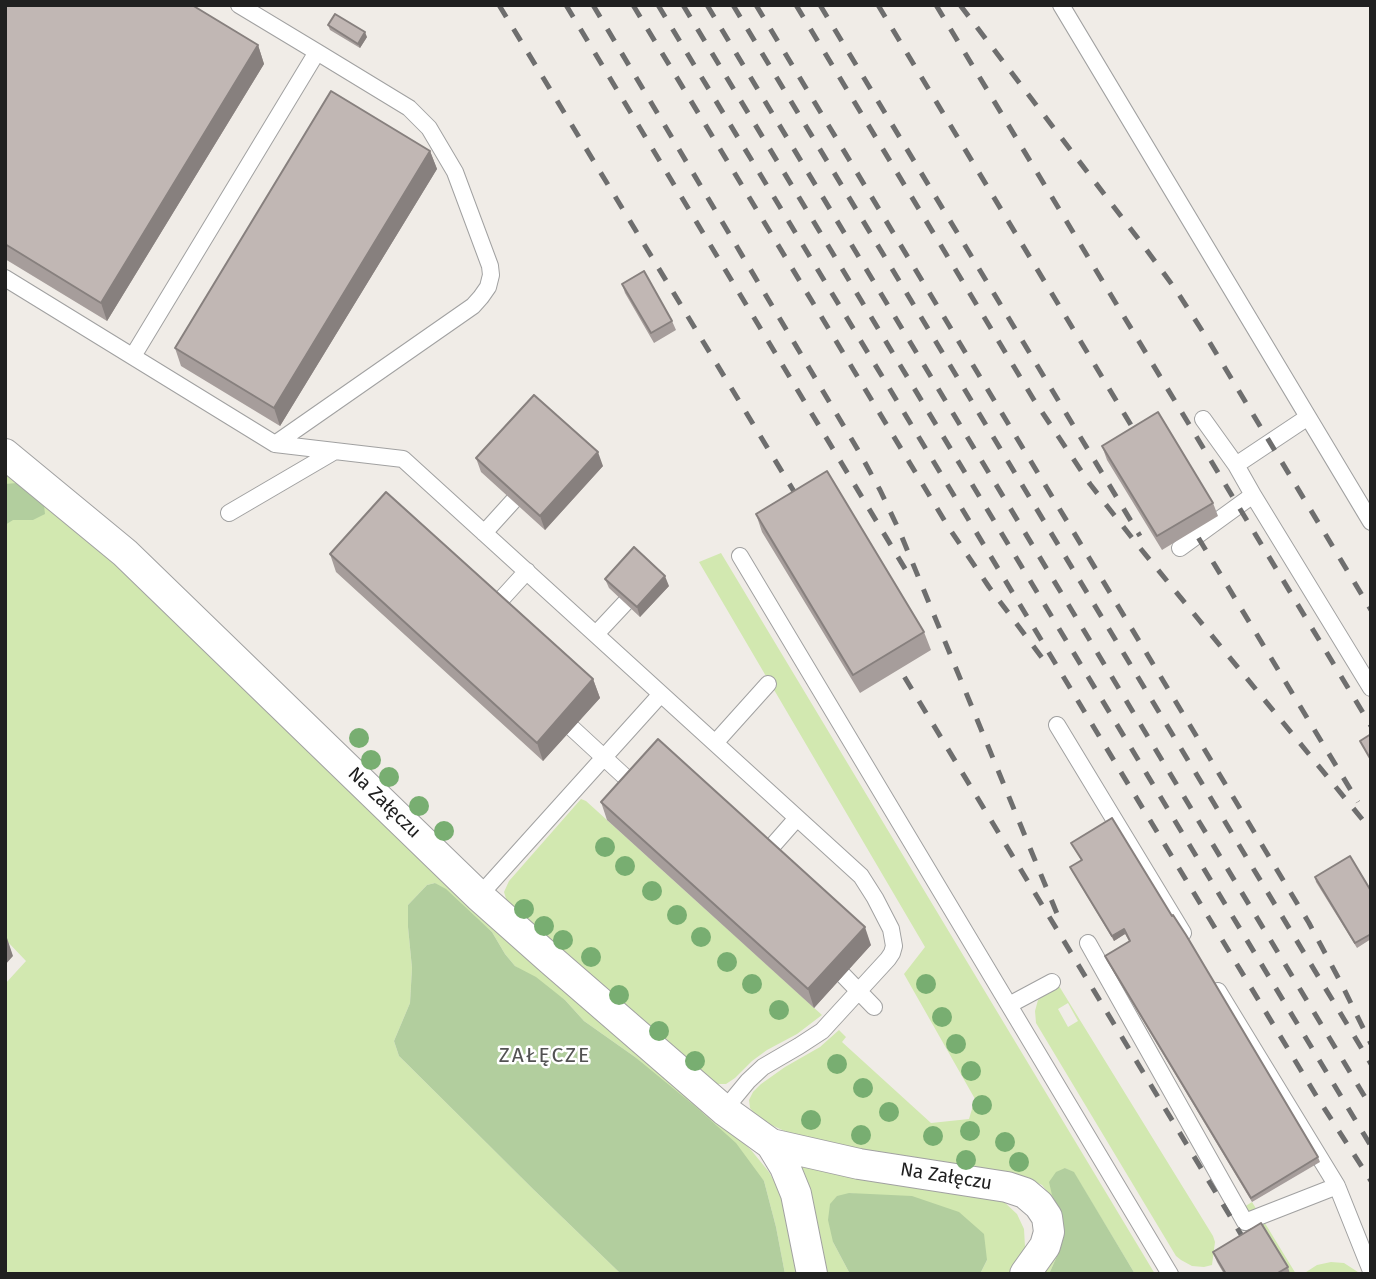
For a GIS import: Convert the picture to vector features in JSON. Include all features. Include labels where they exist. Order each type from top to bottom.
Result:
[{"type":"street","name":"Na Załęczu","points":[[5,454],[125,553],[480,896],[586,992],[724,1110],[771,1144],[785,1167],[796,1194],[812,1274]]},
{"type":"street","name":"Na Załęczu","points":[[771,1144],[859,1164],[1007,1187],[1025,1193],[1039,1205],[1047,1217],[1049,1232],[1045,1246],[1025,1274]]},
{"type":"lane","points":[[239,5],[409,108],[429,128],[455,172],[491,275],[488,287],[473,306],[275,444]]},
{"type":"lane","points":[[1061,5],[1371,522]]},
{"type":"lane","points":[[133,356],[317,52]]},
{"type":"lane","points":[[5,278],[275,444],[403,459],[861,876],[891,929],[894,946],[892,953],[821,1031],[763,1066],[724,1110]]},
{"type":"lane","points":[[1236,465],[1308,417]]},
{"type":"lane","points":[[1203,419],[1236,465],[1371,688]]},
{"type":"lane","points":[[229,513],[335,451]]},
{"type":"lane","points":[[1180,548],[1253,495]]},
{"type":"lane","points":[[484,533],[513,501]]},
{"type":"lane","points":[[740,556],[1170,1274]]},
{"type":"lane","points":[[497,604],[527,571]]},
{"type":"lane","points":[[596,634],[625,603]]},
{"type":"lane","points":[[715,743],[768,684]]},
{"type":"lane","points":[[480,896],[661,694]]},
{"type":"lane","points":[[1057,724],[1193,949]]},
{"type":"lane","points":[[572,728],[637,788]]},
{"type":"lane","points":[[768,850],[797,818]]},
{"type":"lane","points":[[1088,943],[1245,1222],[1337,1186]]},
{"type":"lane","points":[[1208,973],[1337,1186],[1371,1271]]},
{"type":"lane","points":[[844,975],[874,1007]]},
{"type":"lane","points":[[1009,1005],[1052,982]]},
{"type":"green space","points":[[5,461],[751,1150],[769,1172],[779,1190],[799,1274],[785,1274],[764,1181],[635,1057],[584,1021],[565,1000],[515,966],[492,932],[435,883],[427,885],[408,905],[412,968],[410,1003],[394,1041],[399,1056],[621,1274],[5,1274],[5,984],[26,961],[5,939]]},
{"type":"green space","points":[[5,484],[30,486],[44,505],[45,514],[33,520],[13,520],[5,525]]},
{"type":"green space","points":[[721,553],[1155,1274],[1135,1274],[1074,1173],[1065,1168],[1060,1211],[1062,1236],[1049,1274],[1041,1274],[1054,1200],[1042,1185],[1031,1180],[852,1149],[793,1135],[765,1122],[750,1108],[749,1100],[761,1084],[820,1047],[839,1030],[846,1037],[842,1042],[931,1123],[969,1119],[975,1099],[904,974],[925,947],[699,562]]},
{"type":"green space","points":[[581,799],[822,1015],[797,1034],[767,1050],[726,1084],[716,1084],[507,902],[504,892],[509,881]]},
{"type":"green space","points":[[435,883],[446,889],[492,932],[515,966],[536,977],[565,1000],[584,1021],[635,1057],[736,1143],[764,1181],[785,1274],[621,1274],[399,1056],[394,1041],[410,1003],[412,968],[408,905],[427,885]]},
{"type":"green space","points":[[1059,986],[1213,1236],[1215,1242],[1212,1265],[1192,1266],[1176,1256],[1036,1023],[1038,1000]],"holes":[[[1068,1003],[1078,1021],[1068,1027],[1058,1009]]]},
{"type":"green space","points":[[796,1162],[839,1175],[1002,1200],[1017,1214],[1024,1229],[1025,1247],[1021,1261],[1010,1274],[980,1274],[987,1260],[863,1195],[849,1193],[833,1242],[850,1274],[825,1274]]},
{"type":"green space","points":[[1065,1168],[1074,1172],[1135,1274],[1049,1274],[1062,1236],[1060,1211],[1049,1182],[1056,1172]]},
{"type":"green space","points":[[849,1193],[912,1196],[959,1212],[984,1234],[987,1260],[980,1274],[850,1274],[833,1242],[828,1220],[830,1204],[837,1196]]},
{"type":"green space","points":[[1252,1202],[1296,1274],[1290,1274],[1244,1207]]},
{"type":"green space","points":[[1344,1263],[1361,1274],[1303,1274],[1317,1265]]},
{"type":"building","points":[[5,5],[192,5],[258,45],[101,303],[5,244]]},
{"type":"building","points":[[335,14],[365,32],[358,44],[328,25]]},
{"type":"building","points":[[331,91],[430,151],[274,408],[175,348]]},
{"type":"building","points":[[644,271],[672,321],[651,333],[622,284]]},
{"type":"building","points":[[534,395],[598,452],[540,516],[476,458]]},
{"type":"building","points":[[1158,412],[1213,503],[1157,536],[1102,446]]},
{"type":"building","points":[[827,471],[924,632],[853,675],[756,514]]},
{"type":"building","points":[[386,492],[593,679],[537,743],[330,554]]},
{"type":"building","points":[[634,547],[665,576],[637,607],[605,579]]},
{"type":"building","points":[[1371,734],[1371,760],[1360,741]]},
{"type":"building","points":[[658,739],[865,927],[808,989],[601,802]]},
{"type":"building","points":[[1112,818],[1186,935],[1318,1157],[1251,1198],[1105,956],[1130,941],[1124,929],[1112,936],[1070,867],[1082,860],[1071,843]]},
{"type":"building","points":[[1350,856],[1371,891],[1371,934],[1355,943],[1315,877]]},
{"type":"building","points":[[1261,1223],[1288,1267],[1276,1274],[1226,1274],[1213,1252]]},
{"type":"railway","points":[[499,5],[804,508]]},
{"type":"railway","points":[[566,5],[910,577]]},
{"type":"railway","points":[[593,5],[880,490],[899,530],[1058,916]]},
{"type":"railway","points":[[633,5],[949,528],[1043,659]]},
{"type":"railway","points":[[658,5],[1317,1097],[1371,1181]]},
{"type":"railway","points":[[683,5],[1371,1146]]},
{"type":"railway","points":[[707,5],[1371,1107]]},
{"type":"railway","points":[[733,5],[1371,1064]]},
{"type":"railway","points":[[756,5],[1309,923],[1371,1044]]},
{"type":"railway","points":[[796,5],[1034,400],[1090,484],[1371,830]]},
{"type":"railway","points":[[820,5],[1140,536]]},
{"type":"railway","points":[[878,5],[1143,445]]},
{"type":"railway","points":[[936,5],[1371,726]]},
{"type":"railway","points":[[960,5],[1176,290],[1371,610]]},
{"type":"railway","points":[[1184,514],[1358,802]]},
{"type":"railway","points":[[890,653],[1242,1236]]},
{"type":"district","name":"ZAŁĘCZE","points":[[545,1056]]}]
